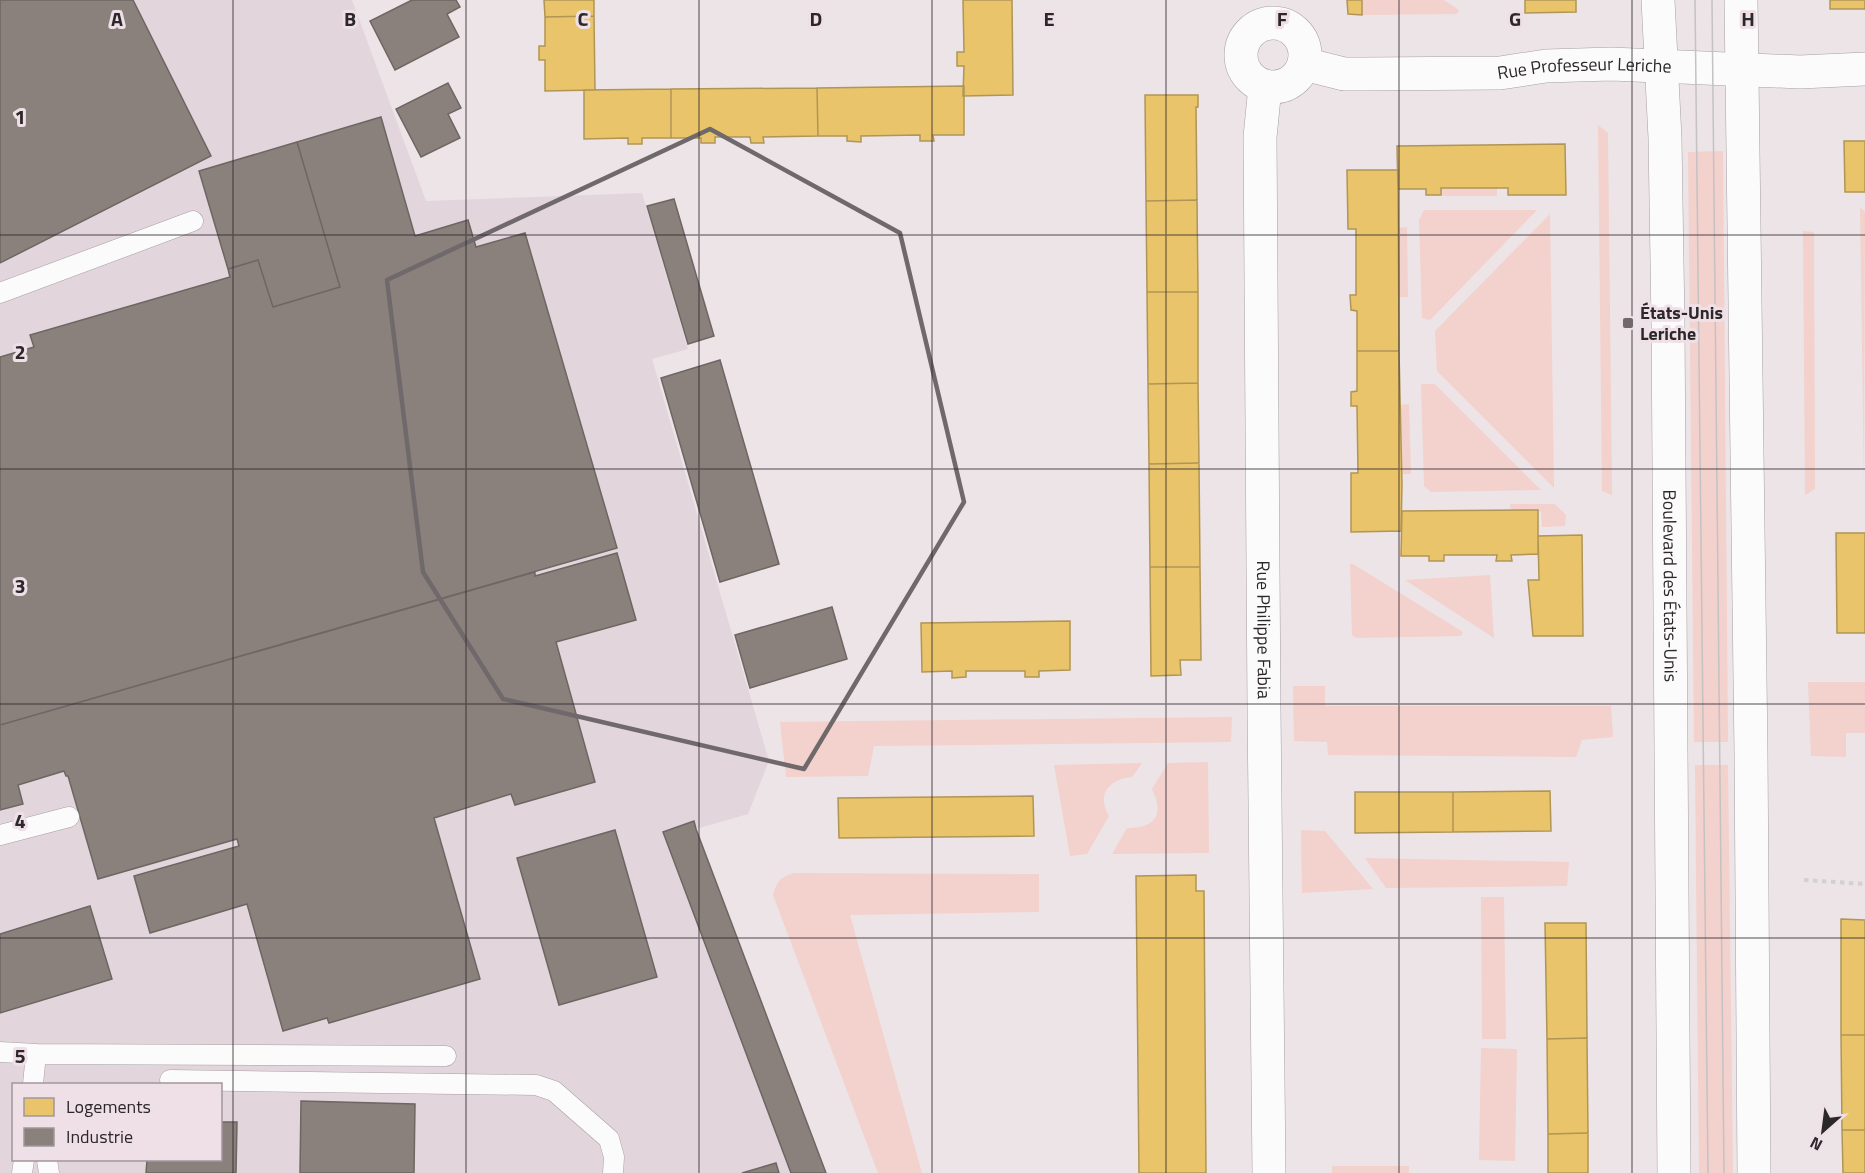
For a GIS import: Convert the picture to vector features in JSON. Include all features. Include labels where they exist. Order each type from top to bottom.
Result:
[{"type":"main road","name":"Boulevard des États-Unis","points":[[1658,0],[1662,66],[1668,347],[1674,1173]]},
{"type":"main road","points":[[1742,0],[1754,1173]]},
{"type":"main road","points":[[1282,12],[1290,28],[1303,43],[1306,54],[1304,64],[1300,74],[1285,86],[1265,87],[1255,82],[1247,74],[1240,53],[1243,42],[1250,33],[1258,26],[1269,23],[1282,12]]},
{"type":"main road","name":"Rue Professeur Leriche","points":[[1304,64],[1344,74],[1500,73],[1574,64],[1800,72],[1865,69]]},
{"type":"main road","name":"Rue Philippe Fabia","points":[[1265,87],[1260,137],[1263,697],[1269,1173]]},
{"type":"lane","points":[[0,293],[193,221]]},
{"type":"lane","points":[[0,835],[69,817]]},
{"type":"lane","points":[[0,1052],[446,1056]]},
{"type":"lane","points":[[33,1083],[36,1054]]},
{"type":"lane","points":[[36,1054],[39,1083]]},
{"type":"lane","points":[[170,1080],[536,1085],[554,1091],[609,1139],[614,1157],[613,1173]]},
{"type":"path","points":[[1804,880],[1865,884]]},
{"type":"highlighted area","points":[[710,129],[900,233],[964,502],[804,769],[503,699],[423,572],[387,280]]},
{"type":"shaded area","points":[[0,0],[352,0],[426,201],[642,193],[688,349],[652,359],[769,761],[748,814],[696,829],[693,821],[663,833],[791,1173],[0,1173]]},
{"type":"shaded area","points":[[1362,0],[1444,0],[1459,10],[1457,14],[1362,15]]},
{"type":"shaded area","points":[[1598,125],[1608,133],[1612,495],[1602,491]]},
{"type":"shaded area","points":[[1723,151],[1728,742],[1694,742],[1688,152]]},
{"type":"shaded area","points":[[1441,188],[1497,188],[1497,196],[1441,196]]},
{"type":"shaded area","points":[[1860,207],[1865,212],[1864,485]]},
{"type":"shaded area","points":[[1424,210],[1537,210],[1430,320],[1422,318],[1419,220]]},
{"type":"shaded area","points":[[1550,214],[1554,488],[1437,371],[1435,331]]},
{"type":"shaded area","points":[[1407,227],[1408,297],[1399,297],[1398,228]]},
{"type":"shaded area","points":[[1803,231],[1814,232],[1815,489],[1805,495]]},
{"type":"shaded area","points":[[1421,384],[1435,384],[1541,490],[1431,492],[1424,486]]},
{"type":"shaded area","points":[[1409,404],[1411,474],[1401,474],[1400,405]]},
{"type":"shaded area","points":[[1510,504],[1555,504],[1566,515],[1565,526],[1542,527],[1541,512],[1538,510],[1511,511]]},
{"type":"shaded area","points":[[1350,564],[1463,632],[1461,636],[1356,638],[1352,635]]},
{"type":"shaded area","points":[[1490,575],[1494,638],[1405,580]]},
{"type":"shaded area","points":[[1808,682],[1865,682],[1865,733],[1846,733],[1846,757],[1811,756]]},
{"type":"shaded area","points":[[1293,686],[1325,686],[1325,706],[1611,706],[1613,737],[1582,740],[1576,757],[1328,755],[1327,742],[1294,741]]},
{"type":"shaded area","points":[[1232,717],[1231,742],[874,746],[868,776],[786,777],[780,722]]},
{"type":"shaded area","points":[[1208,762],[1209,853],[1112,854],[1127,828],[1145,826],[1155,818],[1158,806],[1152,789],[1168,763]]},
{"type":"shaded area","points":[[1142,763],[1132,777],[1117,781],[1107,789],[1104,801],[1109,816],[1087,854],[1070,856],[1054,765]]},
{"type":"shaded area","points":[[1695,765],[1728,765],[1733,1173],[1699,1173]]},
{"type":"shaded area","points":[[1301,830],[1325,831],[1373,889],[1302,893]]},
{"type":"shaded area","points":[[1365,858],[1569,862],[1567,886],[1386,888]]},
{"type":"shaded area","points":[[794,873],[1039,874],[1039,912],[850,915],[922,1173],[878,1173],[773,895],[780,880]]},
{"type":"shaded area","points":[[1481,897],[1504,897],[1506,1039],[1482,1039]]},
{"type":"shaded area","points":[[1481,1048],[1517,1049],[1515,1161],[1479,1160]]},
{"type":"shaded area","points":[[1332,1166],[1409,1166],[1409,1173],[1332,1173]]},
{"type":"building: Logements","points":[[544,0],[594,0],[594,16],[545,17]]},
{"type":"building: Logements","points":[[963,0],[1012,0],[1013,95],[963,96],[964,66],[957,66],[957,52],[964,52]]},
{"type":"building: Logements","points":[[1347,0],[1362,0],[1362,15],[1348,14]]},
{"type":"building: Logements","points":[[1525,0],[1576,0],[1576,12],[1525,13]]},
{"type":"building: Logements","points":[[1830,0],[1865,0],[1865,9],[1830,9]]},
{"type":"building: Logements","points":[[594,16],[595,90],[545,91],[545,60],[539,60],[539,46],[545,46],[545,17]]},
{"type":"building: Logements","points":[[964,86],[964,135],[933,135],[934,141],[920,141],[920,135],[861,136],[861,142],[847,141],[847,136],[818,136],[817,88]]},
{"type":"building: Logements","points":[[817,88],[818,136],[763,137],[764,143],[751,143],[750,137],[715,137],[715,143],[701,143],[701,138],[671,138],[671,89]]},
{"type":"building: Logements","points":[[671,89],[671,138],[642,138],[642,144],[628,144],[628,138],[584,139],[584,90]]},
{"type":"building: Logements","points":[[1145,95],[1198,95],[1198,107],[1196,107],[1197,200],[1146,201]]},
{"type":"building: Logements","points":[[1844,141],[1865,141],[1865,192],[1845,192]]},
{"type":"building: Logements","points":[[1565,144],[1566,195],[1508,195],[1508,188],[1441,188],[1441,195],[1426,195],[1426,189],[1398,189],[1397,146]]},
{"type":"building: Logements","points":[[1347,170],[1398,170],[1399,351],[1357,351],[1357,311],[1351,310],[1350,295],[1356,295],[1356,229],[1348,229]]},
{"type":"building: Logements","points":[[1197,200],[1198,292],[1147,292],[1146,201]]},
{"type":"building: Logements","points":[[1147,292],[1198,292],[1198,383],[1148,384]]},
{"type":"building: Logements","points":[[1357,351],[1399,351],[1401,531],[1351,532],[1351,473],[1358,473],[1357,406],[1351,406],[1351,392],[1357,391]]},
{"type":"building: Logements","points":[[1198,383],[1199,463],[1149,464],[1148,384]]},
{"type":"building: Logements","points":[[1199,463],[1200,567],[1150,567],[1149,464]]},
{"type":"building: Logements","points":[[1538,510],[1538,554],[1511,555],[1512,561],[1496,561],[1497,555],[1444,555],[1444,561],[1429,561],[1429,556],[1401,556],[1402,511]]},
{"type":"building: Logements","points":[[1836,533],[1865,533],[1865,633],[1837,633]]},
{"type":"building: Logements","points":[[1582,535],[1583,636],[1533,636],[1528,580],[1539,580],[1538,536]]},
{"type":"building: Logements","points":[[1150,567],[1200,567],[1201,660],[1180,660],[1181,675],[1151,676]]},
{"type":"building: Logements","points":[[1070,621],[1070,670],[1039,671],[1039,677],[1025,677],[1025,671],[966,671],[966,677],[952,678],[952,671],[922,672],[921,623]]},
{"type":"building: Logements","points":[[1550,791],[1551,831],[1453,832],[1453,792]]},
{"type":"building: Logements","points":[[1355,792],[1453,792],[1453,832],[1355,833]]},
{"type":"building: Logements","points":[[1033,796],[1034,836],[839,838],[838,798]]},
{"type":"building: Logements","points":[[1196,875],[1196,891],[1204,891],[1206,1173],[1139,1173],[1136,876]]},
{"type":"building: Logements","points":[[1841,919],[1865,920],[1865,1035],[1841,1035]]},
{"type":"building: Logements","points":[[1545,923],[1586,923],[1587,1038],[1547,1039]]},
{"type":"building: Logements","points":[[1841,1035],[1865,1035],[1865,1130],[1842,1130]]},
{"type":"building: Logements","points":[[1587,1038],[1588,1133],[1548,1134],[1547,1039]]},
{"type":"building: Logements","points":[[1842,1130],[1865,1130],[1865,1173],[1843,1173]]},
{"type":"building: Logements","points":[[1588,1133],[1588,1173],[1548,1173],[1548,1134]]},
{"type":"building: Industrie","points":[[0,0],[133,0],[211,156],[0,263]]},
{"type":"building: Industrie","points":[[412,0],[456,0],[460,7],[447,14],[459,37],[395,70],[370,21]]},
{"type":"building: Industrie","points":[[448,83],[461,108],[448,114],[460,138],[421,157],[396,109]]},
{"type":"building: Industrie","points":[[381,117],[415,236],[468,220],[476,247],[525,233],[617,548],[0,725],[0,357],[34,347],[30,335],[230,277],[228,269],[258,260],[273,307],[340,287],[297,142]]},
{"type":"building: Industrie","points":[[297,142],[340,287],[273,307],[258,260],[228,269],[199,171]]},
{"type":"building: Industrie","points":[[674,199],[714,336],[688,344],[647,206]]},
{"type":"building: Industrie","points":[[720,360],[779,564],[720,582],[661,378]]},
{"type":"building: Industrie","points":[[617,553],[636,620],[556,642],[595,782],[515,805],[511,794],[434,818],[480,979],[329,1023],[327,1018],[283,1031],[247,904],[150,933],[134,876],[239,846],[237,839],[98,879],[68,776],[64,771],[18,785],[23,804],[0,810],[0,725],[535,572],[535,576]]},
{"type":"building: Industrie","points":[[832,607],[847,659],[750,688],[735,635]]},
{"type":"building: Industrie","points":[[694,821],[826,1173],[791,1173],[663,832]]},
{"type":"building: Industrie","points":[[615,830],[657,977],[559,1005],[517,858]]},
{"type":"building: Industrie","points":[[90,906],[112,979],[0,1013],[0,934]]},
{"type":"building: Industrie","points":[[301,1101],[415,1104],[414,1173],[300,1173]]},
{"type":"building: Industrie","points":[[222,1122],[237,1122],[236,1173],[146,1173],[147,1161],[222,1161]]},
{"type":"building: Industrie","points":[[776,1163],[779,1173],[742,1173]]},
{"type":"tram line","points":[[1695,0],[1708,1173]]},
{"type":"tram line","points":[[1712,0],[1724,1173]]},
{"type":"place","name":"États-Unis Leriche","points":[[1628,323]]}]
